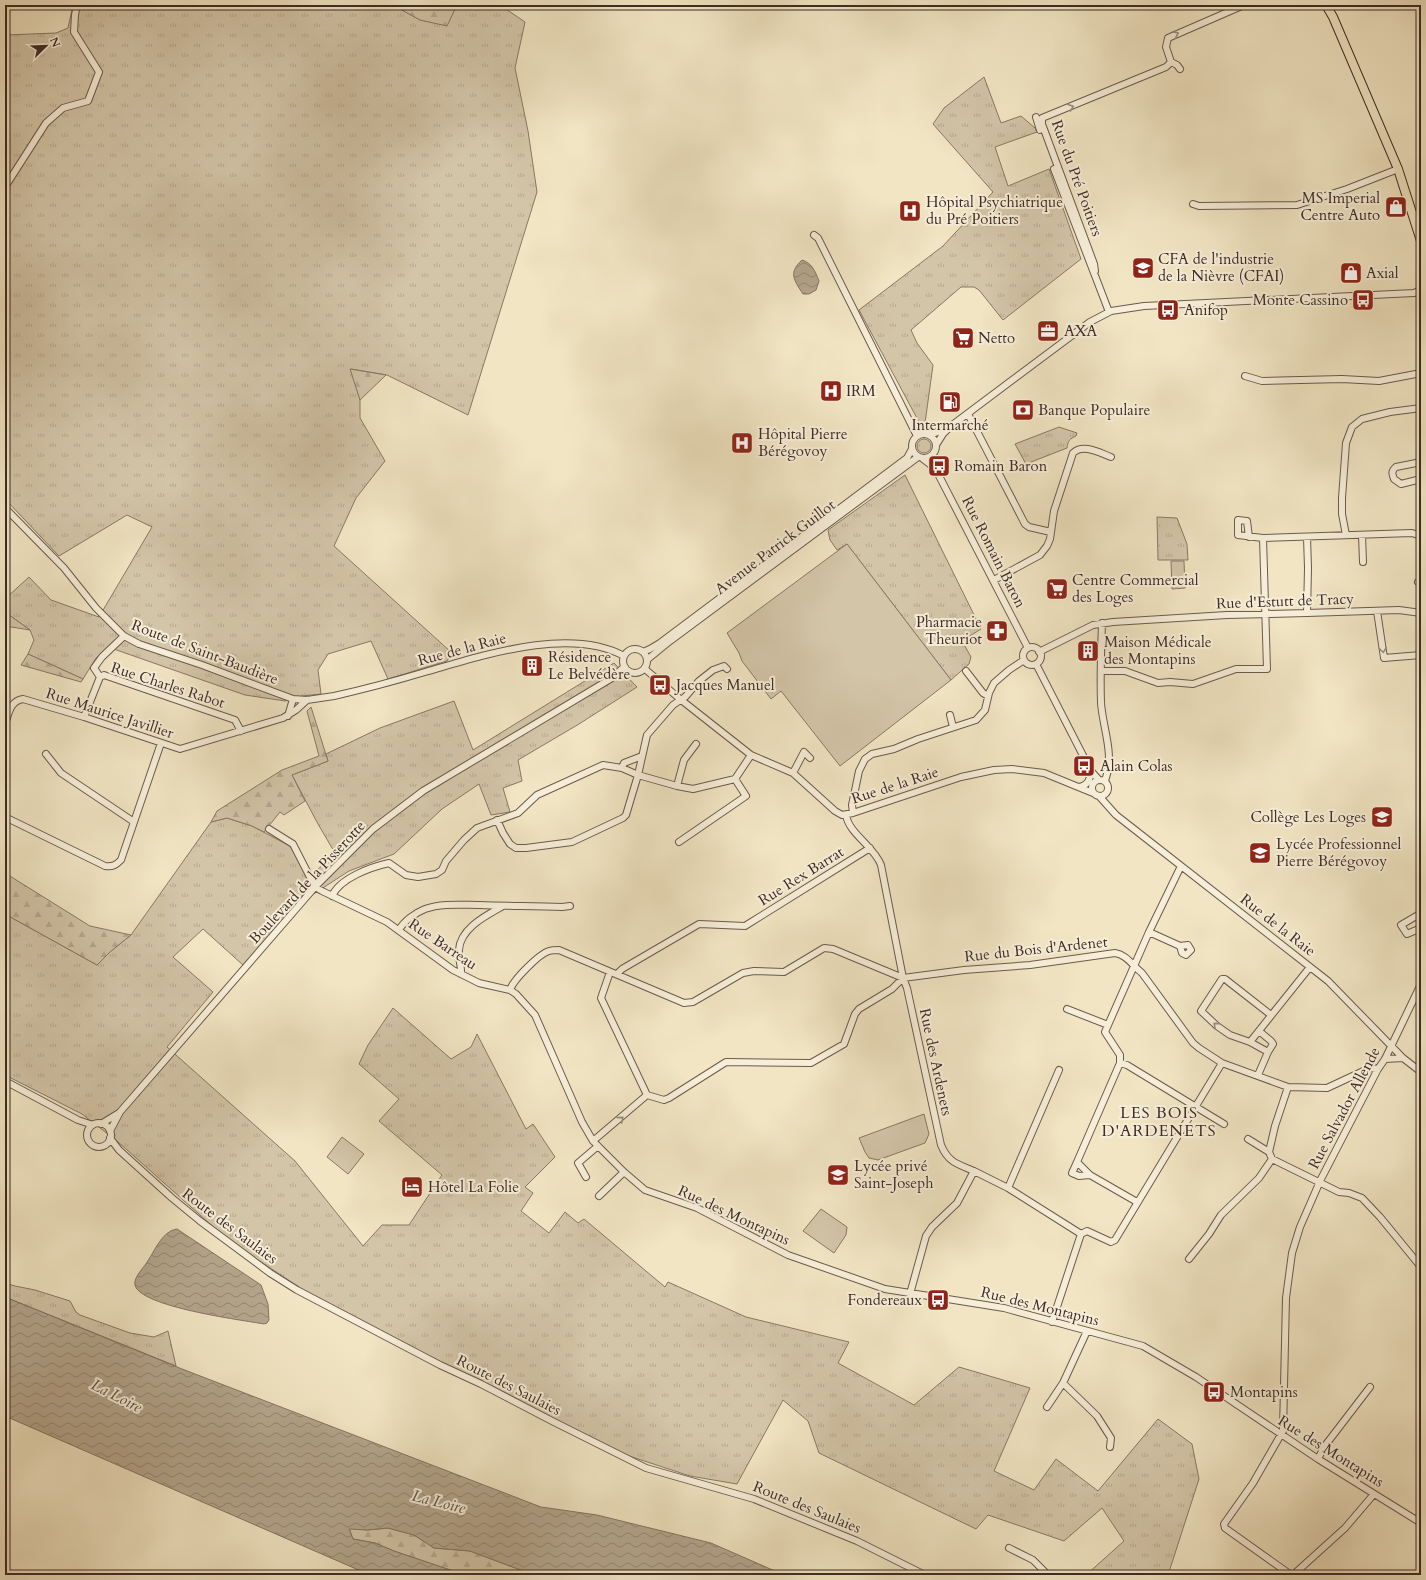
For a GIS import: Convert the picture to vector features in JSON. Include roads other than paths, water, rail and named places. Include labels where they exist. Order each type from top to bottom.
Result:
[{"type":"main road","points":[[1326,5],[1336,23],[1398,169],[1421,241]]},
{"type":"street","points":[[5,187],[46,123],[63,108],[88,101],[99,72],[74,32],[74,15],[77,5]]},
{"type":"street","points":[[1180,69],[1177,65],[1171,62],[1166,47],[1168,38],[1244,5]]},
{"type":"street","name":"Rue du Pré Poitiers","points":[[1109,312],[1088,258],[1039,117],[1166,67],[1171,62]]},
{"type":"street","points":[[1193,204],[1199,206],[1297,204],[1347,189],[1398,169]]},
{"type":"street","points":[[814,235],[818,238],[917,436]]},
{"type":"street","points":[[1414,293],[1421,290]]},
{"type":"street","points":[[951,426],[943,434],[936,445],[935,452],[929,457],[920,458],[912,449],[912,442],[917,436],[941,432],[951,426],[1090,322],[1109,312],[1144,306],[1414,293],[1421,295]]},
{"type":"street","points":[[1245,376],[1262,381],[1342,378],[1379,381],[1421,373]]},
{"type":"street","points":[[1346,535],[1342,514],[1342,498],[1346,443],[1352,427],[1362,419],[1390,412],[1421,408]]},
{"type":"street","points":[[968,414],[1025,524],[1029,527],[1051,532]]},
{"type":"street","points":[[927,434],[933,438],[936,445]]},
{"type":"street","points":[[994,580],[1040,555],[1047,546],[1054,511],[1073,453],[1077,449],[1084,448],[1111,456]]},
{"type":"street","name":"Avenue Patrick Guillot","points":[[643,652],[660,643],[907,458],[912,449]]},
{"type":"street","name":"Rue Romain Baron","points":[[935,452],[935,468],[1028,648]]},
{"type":"street","name":"Avenue Patrick Guillot","points":[[648,659],[670,641],[920,458]]},
{"type":"street","name":"Rue Romain Baron","points":[[920,458],[935,468]]},
{"type":"street","points":[[1421,462],[1396,467],[1392,473],[1394,479],[1401,484],[1421,479]]},
{"type":"street","name":"Route de Saint-Baudière","points":[[5,508],[64,568],[96,608],[124,636],[139,644],[202,665],[293,699],[307,700]]},
{"type":"street","points":[[1249,536],[1264,538],[1412,534],[1421,536]]},
{"type":"street","points":[[1362,535],[1363,562]]},
{"type":"street","points":[[1307,537],[1307,613]]},
{"type":"street","points":[[1101,672],[1125,671],[1158,683],[1170,682],[1193,684],[1236,669],[1267,670],[1264,538]]},
{"type":"street","name":"Rue d'Estutt de Tracy","points":[[1100,623],[1146,619],[1398,610],[1421,613]]},
{"type":"street","points":[[1377,611],[1384,658],[1421,655]]},
{"type":"street","points":[[1039,652],[1100,623],[1101,704],[1110,760],[1108,772],[1098,782],[1081,788]]},
{"type":"street","points":[[100,677],[94,668],[102,657],[124,636]]},
{"type":"street","name":"Rue de la Raie","points":[[307,700],[334,696],[378,685],[475,657],[514,648],[552,644],[588,644],[609,649],[624,656]]},
{"type":"street","points":[[1028,648],[1036,648],[1039,652],[1041,657],[1036,664],[1028,664],[1024,660],[1024,652],[1028,648]]},
{"type":"street","points":[[634,649],[643,652],[648,659],[645,669],[637,674],[626,669],[623,662],[624,656],[628,651],[634,649]]},
{"type":"street","points":[[853,813],[852,805],[859,771],[861,764],[868,756],[894,749],[918,739],[976,720],[985,710],[991,688],[1000,677],[1024,660]]},
{"type":"street","points":[[1036,664],[1091,771],[1098,782],[1108,785],[1107,793],[1110,808]]},
{"type":"street","points":[[497,820],[508,841],[516,848],[540,847],[572,842],[623,818],[626,815],[638,775],[647,735],[674,705],[685,697],[699,681],[713,670],[724,666],[727,669]]},
{"type":"street","name":"Boulevard de la Pisserotte","points":[[120,1112],[315,887],[373,829],[417,796],[626,669]]},
{"type":"street","name":"Rue de la Raie","points":[[645,669],[680,700],[751,755],[793,773],[835,811],[846,815],[960,777],[994,770],[1012,769],[1044,773],[1096,794],[1116,815],[1328,981],[1403,1058],[1421,1072]]},
{"type":"street","points":[[966,671],[983,693],[988,696]]},
{"type":"street","name":"Rue Charles Rabot","points":[[84,717],[100,677],[104,675],[235,720],[241,731]]},
{"type":"street","name":"Rue Maurice Javillier","points":[[5,724],[13,703],[23,699],[84,717],[180,749],[288,716],[307,700]]},
{"type":"street","points":[[288,716],[293,699]]},
{"type":"street","points":[[950,715],[953,727]]},
{"type":"street","points":[[5,817],[105,866],[112,867],[121,860],[161,743]]},
{"type":"street","points":[[676,786],[684,760],[696,744]]},
{"type":"street","points":[[793,773],[804,752],[810,758]]},
{"type":"street","points":[[46,754],[61,773],[134,822]]},
{"type":"street","points":[[332,896],[335,889],[366,869],[389,863],[406,875],[418,877],[436,874],[442,870],[446,861],[464,840],[477,828],[518,814],[537,795],[603,765],[622,768],[638,775],[676,786],[693,789],[735,779],[751,755]]},
{"type":"street","points":[[622,768],[624,762],[642,756]]},
{"type":"street","points":[[1081,788],[1090,778],[1091,771]]},
{"type":"street","points":[[679,842],[746,796],[735,779]]},
{"type":"street","points":[[1098,782],[1096,794],[1104,796],[1107,793]]},
{"type":"street","name":"Rue des Ardenets","points":[[846,815],[848,824],[878,856],[881,865],[903,978],[907,988],[941,1145],[944,1152],[950,1160],[1008,1188],[1081,1234]]},
{"type":"street","points":[[269,829],[293,844],[315,887]]},
{"type":"street","name":"Rue Rex Barrat","points":[[617,974],[622,969],[699,924],[745,926],[870,848]]},
{"type":"street","points":[[1090,1175],[1079,1176],[1072,1173],[1120,1063],[1120,1055],[1105,1032],[1181,866]]},
{"type":"street","name":"Rue Barreau","points":[[315,887],[387,922],[453,970],[479,983],[510,990]]},
{"type":"street","points":[[399,930],[411,918],[424,910],[446,905],[570,906]]},
{"type":"street","points":[[461,974],[462,971],[459,961],[459,947],[464,936],[475,923],[503,906]]},
{"type":"street","points":[[1421,922],[1418,915],[1400,925],[1407,934],[1421,928]]},
{"type":"street","points":[[1150,932],[1180,946]]},
{"type":"street","points":[[596,1144],[582,1122],[535,1015],[516,994],[510,990],[512,983],[537,958],[549,951],[559,950],[684,1003],[693,1002],[743,973],[754,971],[784,972],[824,948],[833,949],[903,978],[892,989],[859,1009],[855,1014],[844,1044],[811,1063],[726,1062],[664,1100],[647,1095],[601,998],[610,972]]},
{"type":"street","name":"Rue du Bois d'Ardenet","points":[[903,978],[964,970],[1030,965],[1114,953],[1121,954],[1129,959],[1134,967],[1142,973],[1193,1043],[1198,1048],[1222,1063],[1288,1087],[1327,1088],[1370,1068],[1378,1069]]},
{"type":"street","points":[[1250,1042],[1310,967]]},
{"type":"street","points":[[1268,1052],[1250,1042],[1230,1035],[1217,1026],[1201,1011],[1222,979],[1225,978],[1271,1015]]},
{"type":"street","name":"Rue Salvador Allende","points":[[1281,1435],[1283,1431],[1286,1298],[1291,1257],[1300,1227],[1320,1182],[1378,1069],[1385,1059],[1421,984]]},
{"type":"street","points":[[1067,1009],[1108,1025]]},
{"type":"street","points":[[1258,1075],[1273,1044],[1259,1031]]},
{"type":"street","points":[[1385,1059],[1403,1058]]},
{"type":"street","points":[[1120,1063],[1127,1065],[1224,1124]]},
{"type":"street","points":[[1052,1322],[1081,1234],[1087,1231],[1111,1242],[1115,1240],[1222,1063]]},
{"type":"street","points":[[1008,1188],[1059,1070]]},
{"type":"street","points":[[5,1081],[78,1120],[93,1125],[101,1124],[120,1112]]},
{"type":"street","points":[[1288,1087],[1275,1126],[1270,1152],[1272,1159],[1339,1192],[1349,1193],[1362,1198],[1380,1217],[1421,1267]]},
{"type":"street","points":[[586,1177],[578,1163],[647,1095]]},
{"type":"street","points":[[105,1145],[110,1138],[110,1131],[120,1112]]},
{"type":"street","points":[[78,1120],[87,1133],[88,1140],[91,1144],[98,1147],[105,1145],[119,1150]]},
{"type":"street","points":[[101,1124],[110,1131]]},
{"type":"street","points":[[87,1133],[93,1125]]},
{"type":"street","points":[[110,1138],[119,1150]]},
{"type":"street","points":[[1248,1139],[1270,1152]]},
{"type":"street","name":"Rue des Montapins","points":[[596,1144],[624,1172],[645,1190],[697,1208],[788,1255],[885,1289],[1004,1308],[1143,1346],[1196,1377],[1281,1435],[1421,1523]]},
{"type":"street","name":"Route des Saulaies","points":[[119,1150],[172,1198],[218,1236],[291,1287],[332,1309],[646,1468],[754,1499],[857,1541],[925,1575]]},
{"type":"street","points":[[1190,1259],[1221,1215],[1259,1178],[1272,1159]]},
{"type":"street","points":[[1076,1162],[1090,1175],[1137,1202]]},
{"type":"street","points":[[910,1294],[926,1236],[932,1227],[957,1202],[974,1171]]},
{"type":"street","points":[[599,1196],[624,1172]]},
{"type":"street","points":[[1047,1407],[1063,1383],[1087,1331]]},
{"type":"street","points":[[1063,1383],[1097,1416],[1111,1438],[1110,1447]]},
{"type":"street","points":[[1318,1459],[1324,1447],[1370,1387]]},
{"type":"street","points":[[1281,1435],[1252,1483],[1224,1524],[1225,1528],[1292,1575],[1345,1528],[1374,1494]]},
{"type":"street","points":[[1009,1548],[1033,1560],[1048,1575]]},
{"type":"water","points":[[802,260],[811,265],[819,281],[816,290],[809,294],[803,294],[794,277],[795,269]]},
{"type":"water","points":[[177,1229],[261,1285],[268,1304],[269,1320],[267,1323],[264,1324],[215,1316],[172,1306],[154,1300],[141,1293],[135,1285],[137,1275],[164,1236],[172,1230]]},
{"type":"water","name":"La Loire","points":[[5,1297],[182,1369],[541,1507],[597,1515],[711,1543],[784,1575],[639,1575],[632,1571],[622,1571],[611,1575],[534,1575],[470,1551],[434,1548],[414,1535],[388,1528],[367,1530],[349,1529],[353,1539],[375,1543],[465,1575],[370,1575],[5,1416]]},
{"type":"place","name":"MS Imperial Centre Auto","points":[[1396,207]]},
{"type":"place","name":"Hôpital Psychiatrique du Pré Poitiers","points":[[910,211]]},
{"type":"place","name":"CFA de l'industrie de la Nièvre (CFAI)","points":[[1143,268]]},
{"type":"place","name":"Axial","points":[[1351,273]]},
{"type":"place","name":"Monte Cassino","points":[[1363,300]]},
{"type":"place","name":"Anifop","points":[[1168,310]]},
{"type":"place","name":"AXA","points":[[1048,331]]},
{"type":"place","name":"Netto","points":[[963,338]]},
{"type":"place","name":"IRM","points":[[831,391]]},
{"type":"place","name":"Intermarché","points":[[950,402]]},
{"type":"place","name":"Banque Populaire","points":[[1023,410]]},
{"type":"place","name":"Hôpital Pierre Bérégovoy","points":[[742,443]]},
{"type":"place","name":"Romain Baron","points":[[939,466]]},
{"type":"place","name":"Centre Commercial des Loges","points":[[1057,589]]},
{"type":"place","name":"Pharmacie Theuriot","points":[[997,631]]},
{"type":"place","name":"Maison Médicale des Montapins","points":[[1088,651]]},
{"type":"place","name":"Résidence Le Belvédère","points":[[532,666]]},
{"type":"place","name":"Jacques Manuel","points":[[660,685]]},
{"type":"place","name":"Alain Colas","points":[[1084,766]]},
{"type":"place","name":"Collège Les Loges","points":[[1382,817]]},
{"type":"place","name":"Lycée Professionnel Pierre Bérégovoy","points":[[1260,853]]},
{"type":"place","name":"Lycée privé Saint-Joseph","points":[[838,1175]]},
{"type":"place","name":"Hôtel La Folie","points":[[412,1187]]},
{"type":"place","name":"Fondereaux","points":[[938,1300]]},
{"type":"place","name":"Montapins","points":[[1214,1392]]},
{"type":"district","name":"LES BOIS D'ARDENETS","points":[[1159,1121]]}]
